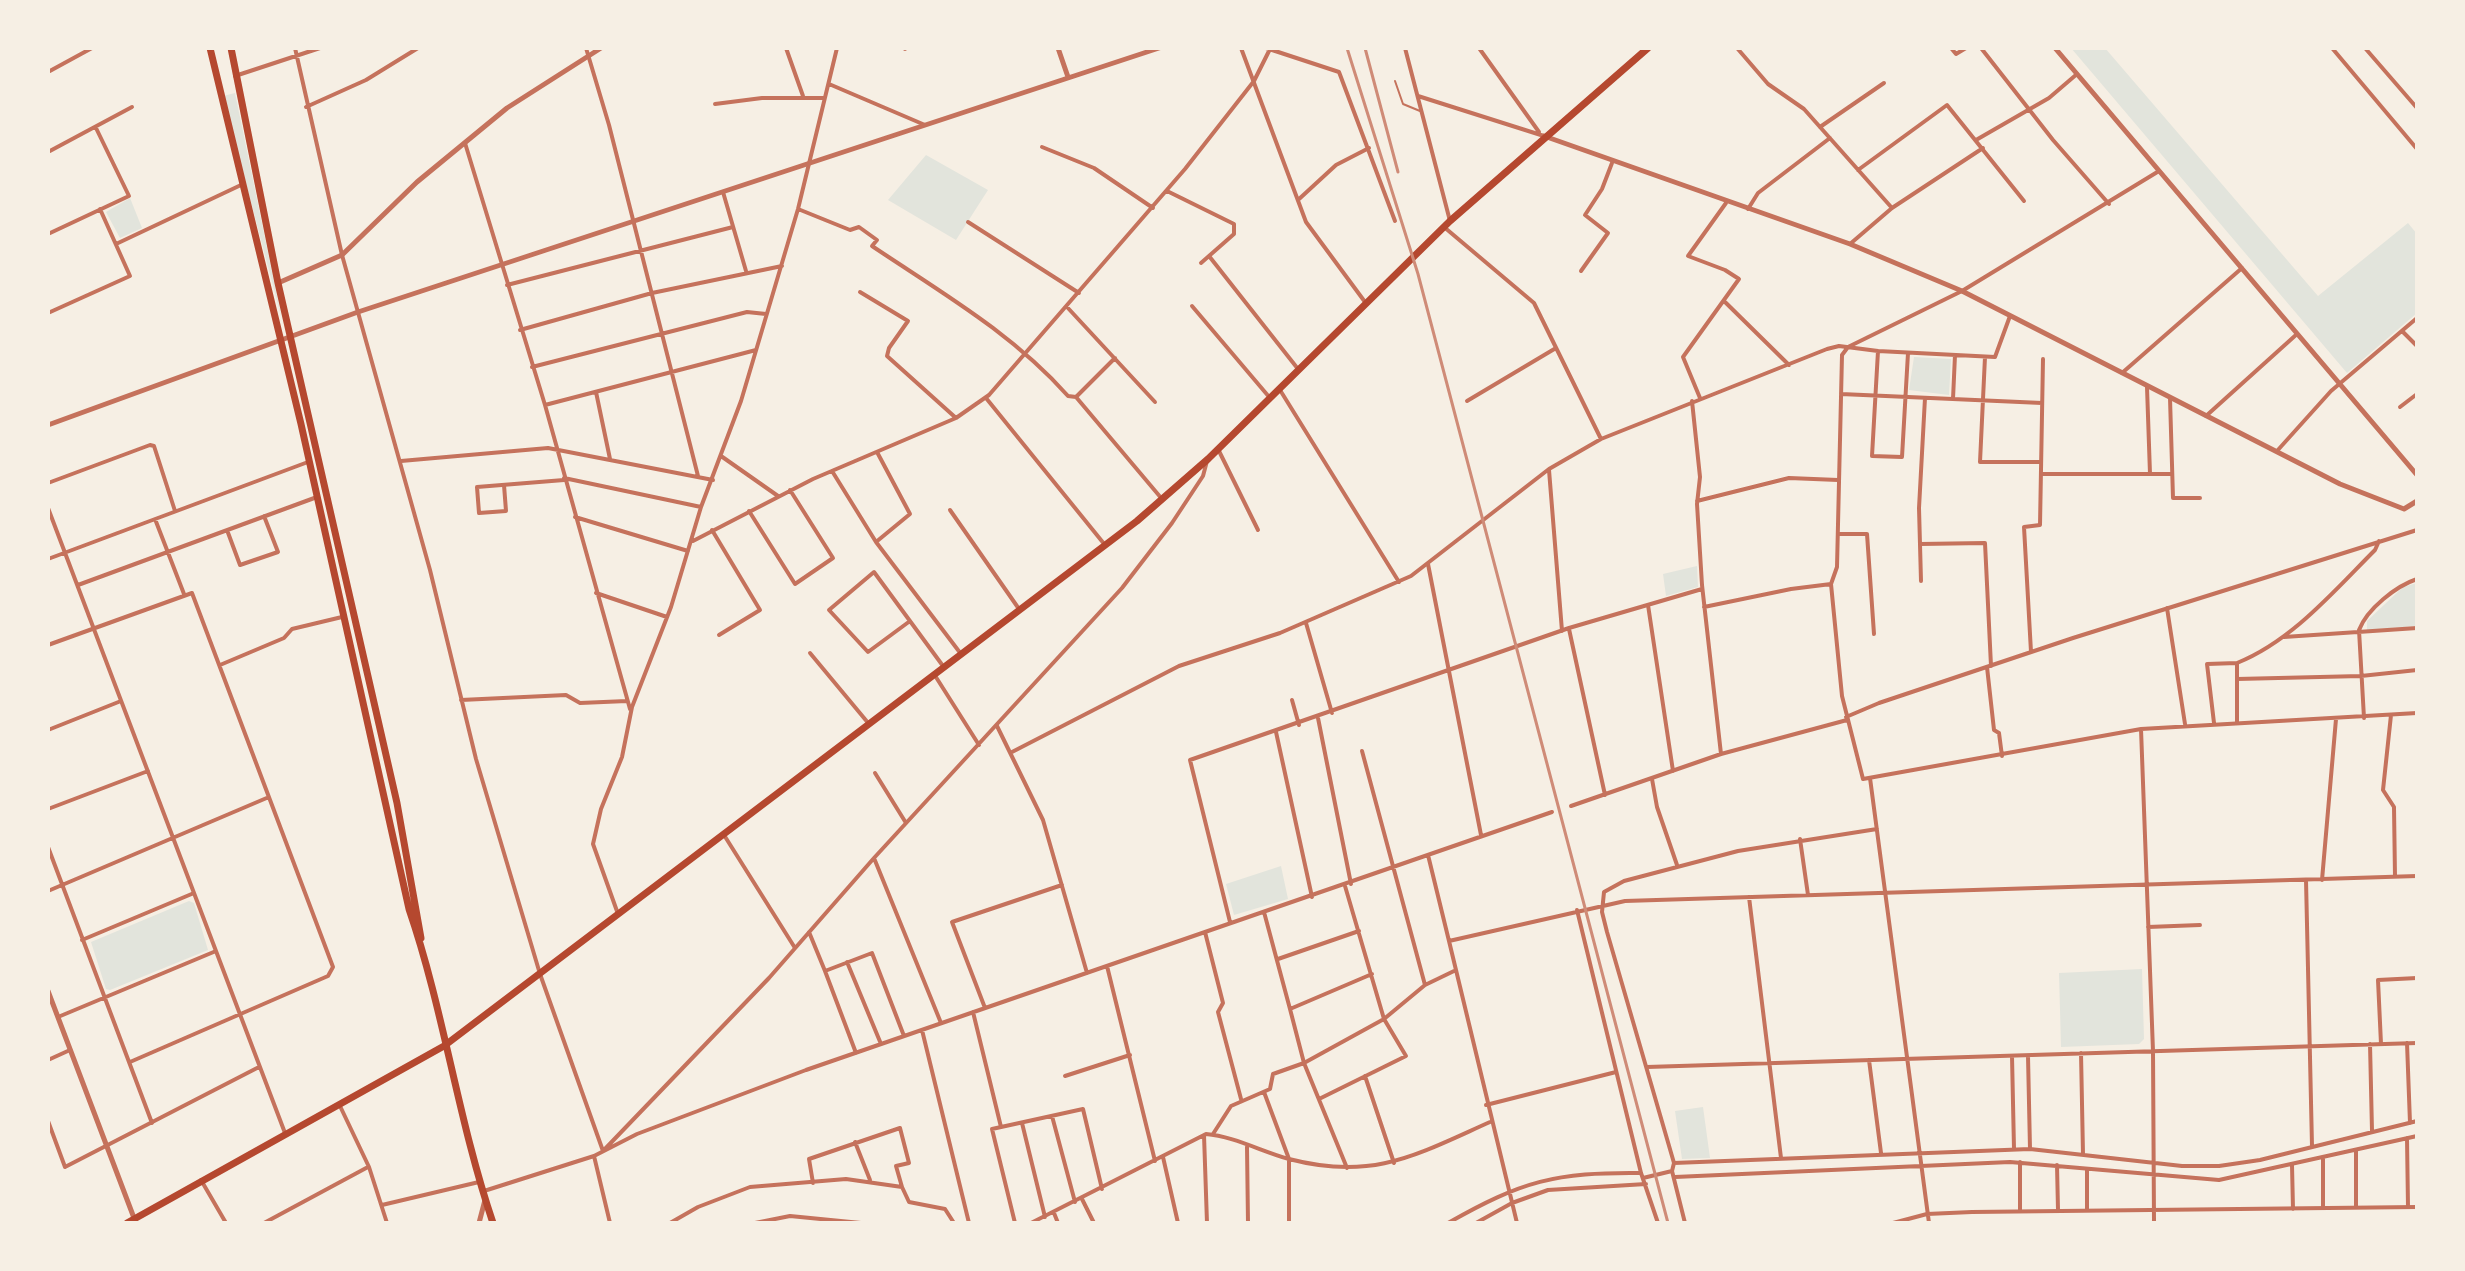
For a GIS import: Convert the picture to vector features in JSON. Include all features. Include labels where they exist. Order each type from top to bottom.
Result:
[{"type":"main road","points":[[210,48],[309,461],[409,909],[422,948],[479,1182],[493,1223]]},
{"type":"main road","points":[[231,48],[278,283],[293,335],[400,815],[419,907],[422,948]]},
{"type":"main road","points":[[131,1221],[444,1046],[1105,545],[1163,500],[1208,459],[1447,224],[1648,48]]},
{"type":"main road","points":[[218,89],[229,86],[235,76]]},
{"type":"street","points":[[48,72],[92,48]]},
{"type":"street","points":[[295,48],[342,255],[401,461],[461,700],[540,974],[603,1151]]},
{"type":"street","points":[[235,76],[320,48]]},
{"type":"street","points":[[306,107],[366,80],[418,48]]},
{"type":"street","points":[[586,48],[634,220],[698,476]]},
{"type":"street","points":[[278,283],[342,255],[417,182],[507,108],[601,48]]},
{"type":"street","points":[[786,48],[803,96]]},
{"type":"street","points":[[618,914],[593,844],[601,809],[622,757],[631,712],[667,617],[701,507],[756,350],[798,209],[837,48]]},
{"type":"street","points":[[1058,48],[1068,77]]},
{"type":"street","points":[[48,425],[358,312],[1159,48]]},
{"type":"street","points":[[1241,48],[1306,222],[1366,304]]},
{"type":"street","points":[[1405,48],[1447,224],[1534,303],[1601,439]]},
{"type":"street","points":[[1479,48],[1544,136]]},
{"type":"street","points":[[1737,48],[1768,84],[1804,109],[1892,208]]},
{"type":"street","points":[[1951,48],[1956,54],[1966,48]]},
{"type":"street","points":[[1981,48],[2053,140],[2109,204]]},
{"type":"street","points":[[2055,48],[2417,475]]},
{"type":"street","points":[[2332,48],[2417,149]]},
{"type":"street","points":[[2365,48],[2417,108]]},
{"type":"street","points":[[691,542],[790,490],[956,418],[986,398],[1167,191],[1254,81],[1268,49],[1339,72],[1395,221]]},
{"type":"street","points":[[1976,140],[2031,108],[2077,74]]},
{"type":"street","points":[[1820,127],[1884,83]]},
{"type":"street","points":[[829,84],[925,125]]},
{"type":"street","points":[[715,104],[803,96],[825,98]]},
{"type":"street","points":[[1418,96],[1544,136],[1612,163],[1850,244],[1962,291],[2340,484],[2404,509],[2417,501]]},
{"type":"street","points":[[1858,170],[1947,105],[2024,201]]},
{"type":"street","points":[[48,152],[132,107]]},
{"type":"street","points":[[48,234],[129,196],[96,128]]},
{"type":"street","points":[[1747,210],[1758,193],[1830,138]]},
{"type":"street","points":[[465,143],[545,405],[631,712]]},
{"type":"street","points":[[1042,147],[1094,168],[1153,208]]},
{"type":"street","points":[[1298,200],[1336,165],[1369,148]]},
{"type":"street","points":[[1850,244],[1892,208],[1983,148]]},
{"type":"street","points":[[1581,271],[1608,233],[1585,215],[1602,189],[1612,163]]},
{"type":"street","points":[[2159,171],[1962,291],[1848,347],[1842,355],[1837,567],[1831,584],[1846,719],[1863,779],[2141,729],[2417,713]]},
{"type":"street","points":[[116,244],[241,185]]},
{"type":"street","points":[[722,190],[746,271]]},
{"type":"street","points":[[1167,191],[1234,224],[1234,234],[1201,263]]},
{"type":"street","points":[[1700,398],[1683,357],[1739,279],[1688,256],[1726,203]]},
{"type":"street","points":[[48,313],[130,276],[100,209]]},
{"type":"street","points":[[798,209],[850,230],[859,227],[877,240],[872,246],[935,286],[1027,352],[1068,396],[1076,397],[1163,500]]},
{"type":"street","points":[[968,222],[1079,293]]},
{"type":"street","points":[[507,285],[733,227]]},
{"type":"street","points":[[1209,256],[1298,369]]},
{"type":"street","points":[[520,330],[652,293],[746,271],[782,266]]},
{"type":"street","points":[[2122,373],[2242,268]]},
{"type":"street","points":[[860,292],[908,321],[889,348],[887,356],[956,418]]},
{"type":"street","points":[[1724,301],[1789,365]]},
{"type":"street","points":[[1192,306],[1270,398]]},
{"type":"street","points":[[1067,307],[1155,402]]},
{"type":"street","points":[[532,367],[747,312],[766,314]]},
{"type":"street","points":[[1012,752],[1179,666],[1306,622],[1399,582],[1428,564],[1549,469],[1601,439],[1827,349],[1848,347],[1995,357],[2010,316]]},
{"type":"street","points":[[2275,452],[2340,383],[2417,318]]},
{"type":"street","points":[[2402,331],[2417,346]]},
{"type":"street","points":[[2206,416],[2297,334]]},
{"type":"street","points":[[1467,401],[1556,348]]},
{"type":"street","points":[[545,405],[756,350]]},
{"type":"street","points":[[1878,351],[1872,456],[1902,457],[1908,353]]},
{"type":"street","points":[[1953,399],[1955,355]]},
{"type":"street","points":[[1985,357],[1980,462],[2041,462]]},
{"type":"street","points":[[1076,397],[1115,358]]},
{"type":"street","points":[[2031,652],[2024,527],[2040,525],[2043,359]]},
{"type":"street","points":[[2147,387],[2150,474]]},
{"type":"street","points":[[1280,390],[1399,582]]},
{"type":"street","points":[[596,392],[610,459]]},
{"type":"street","points":[[1841,394],[2042,403]]},
{"type":"street","points":[[2400,407],[2417,394]]},
{"type":"street","points":[[986,398],[1105,545]]},
{"type":"street","points":[[1921,581],[1925,398]]},
{"type":"street","points":[[2170,398],[2173,498],[2200,498]]},
{"type":"street","points":[[1692,401],[1700,477],[1697,501],[1702,589],[1721,754]]},
{"type":"street","points":[[48,483],[150,445],[154,446],[175,511]]},
{"type":"street","points":[[1218,449],[1258,530]]},
{"type":"street","points":[[401,461],[556,450],[713,480]]},
{"type":"street","points":[[876,542],[910,514],[877,452]]},
{"type":"street","points":[[721,456],[778,496]]},
{"type":"street","points":[[603,1151],[795,948],[1122,588],[1172,523],[1203,476],[1208,459]]},
{"type":"street","points":[[48,559],[309,461]]},
{"type":"street","points":[[1549,469],[1562,631]]},
{"type":"street","points":[[832,471],[876,542],[961,654]]},
{"type":"street","points":[[2041,474],[2172,474]]},
{"type":"street","points":[[1697,501],[1789,478],[1838,480]]},
{"type":"street","points":[[504,485],[506,511],[479,513],[477,487],[564,479],[701,507]]},
{"type":"street","points":[[749,511],[795,584],[833,558],[790,490]]},
{"type":"street","points":[[78,585],[317,497]]},
{"type":"street","points":[[48,508],[285,1133]]},
{"type":"street","points":[[950,510],[1019,609]]},
{"type":"street","points":[[227,530],[240,565],[252,562],[278,552],[264,516]]},
{"type":"street","points":[[575,517],[688,552]]},
{"type":"street","points":[[155,519],[184,594]]},
{"type":"street","points":[[712,530],[760,610],[719,635]]},
{"type":"street","points":[[1571,806],[1721,754],[1846,719],[2031,652],[2417,530]]},
{"type":"street","points":[[1837,534],[1867,534],[1874,634]]},
{"type":"street","points":[[2214,723],[2207,664],[2237,663],[2282,637],[2336,589],[2375,550],[2379,541]]},
{"type":"street","points":[[1920,544],[1985,543],[1994,730],[1999,733],[2002,756]]},
{"type":"street","points":[[1428,564],[1481,835]]},
{"type":"street","points":[[910,621],[868,652],[829,610],[874,572],[944,667]]},
{"type":"street","points":[[2364,718],[2358,633],[2364,620],[2402,584],[2417,579]]},
{"type":"street","points":[[1704,607],[1831,584]]},
{"type":"street","points":[[1230,922],[1190,760],[1299,725],[1569,628],[1702,589]]},
{"type":"street","points":[[48,645],[192,593],[333,971],[328,976],[130,1062]]},
{"type":"street","points":[[596,593],[667,617]]},
{"type":"street","points":[[1648,605],[1673,771]]},
{"type":"street","points":[[2167,608],[2185,725]]},
{"type":"street","points":[[219,665],[284,638],[292,629],[342,617]]},
{"type":"street","points":[[1306,622],[1332,713]]},
{"type":"street","points":[[1569,628],[1605,795]]},
{"type":"street","points":[[2282,637],[2417,628]]},
{"type":"street","points":[[810,653],[869,724]]},
{"type":"street","points":[[2237,663],[2237,722]]},
{"type":"street","points":[[2237,679],[2361,676],[2417,670]]},
{"type":"street","points":[[934,674],[979,745]]},
{"type":"street","points":[[461,700],[566,695],[580,703],[627,701]]},
{"type":"street","points":[[1292,700],[1299,725]]},
{"type":"street","points":[[48,730],[121,701]]},
{"type":"street","points":[[2391,715],[2383,790],[2394,807],[2395,877]]},
{"type":"street","points":[[1318,718],[1348,885],[1384,1019],[1406,1056],[1319,1099]]},
{"type":"street","points":[[2322,880],[2336,719]]},
{"type":"street","points":[[997,726],[1043,820],[1087,973]]},
{"type":"street","points":[[2141,729],[2153,1051],[2154,1223]]},
{"type":"street","points":[[1276,732],[1312,897]]},
{"type":"street","points":[[1362,751],[1425,985]]},
{"type":"street","points":[[48,809],[148,771]]},
{"type":"street","points":[[875,773],[906,823]]},
{"type":"street","points":[[1870,778],[1929,1223]]},
{"type":"street","points":[[1652,779],[1657,807],[1678,866]]},
{"type":"street","points":[[48,891],[269,797]]},
{"type":"street","points":[[479,1223],[484,1196],[594,1156],[713,1104],[1552,812]]},
{"type":"street","points":[[1685,1223],[1673,1174],[1674,1163],[1602,904],[1604,892],[1613,885],[1678,866],[1800,839],[1877,829]]},
{"type":"street","points":[[724,835],[795,948]]},
{"type":"street","points":[[1800,839],[1808,895]]},
{"type":"street","points":[[48,847],[152,1123]]},
{"type":"street","points":[[1428,855],[1490,1122],[1517,1223]]},
{"type":"street","points":[[874,858],[941,1023]]},
{"type":"street","points":[[1449,941],[1602,904],[2417,876]]},
{"type":"street","points":[[2306,880],[2312,1146]]},
{"type":"street","points":[[985,1008],[952,922],[1062,885]]},
{"type":"street","points":[[81,940],[194,893]]},
{"type":"street","points":[[1749,897],[1781,1158]]},
{"type":"street","points":[[1577,910],[1642,1176],[1658,1223]]},
{"type":"street","points":[[1264,912],[1304,1063],[1347,1168]]},
{"type":"street","points":[[2148,927],[2200,925]]},
{"type":"street","points":[[1278,959],[1360,930]]},
{"type":"street","points":[[809,932],[856,1053]]},
{"type":"street","points":[[1205,932],[1223,1003],[1218,1012],[1241,1099]]},
{"type":"street","points":[[58,1017],[216,951]]},
{"type":"street","points":[[825,971],[872,953],[904,1036]]},
{"type":"street","points":[[847,962],[881,1044]]},
{"type":"street","points":[[1107,966],[1155,1161]]},
{"type":"street","points":[[1213,1134],[1224,1112],[1241,1099],[1264,1092],[1274,1083],[1273,1074],[1304,1063],[1384,1019],[1425,985],[1454,971]]},
{"type":"street","points":[[1290,1009],[1372,974]]},
{"type":"street","points":[[2381,1044],[2378,980],[2417,978]]},
{"type":"street","points":[[48,991],[107,1146],[131,1221]]},
{"type":"street","points":[[973,1012],[1001,1127]]},
{"type":"street","points":[[922,1030],[969,1223]]},
{"type":"street","points":[[2407,1043],[2410,1123]]},
{"type":"street","points":[[1647,1067],[2417,1043]]},
{"type":"street","points":[[2370,1044],[2372,1131]]},
{"type":"street","points":[[48,1060],[70,1050]]},
{"type":"street","points":[[2081,1053],[2083,1154]]},
{"type":"street","points":[[1065,1076],[1130,1055]]},
{"type":"street","points":[[2012,1056],[2014,1149]]},
{"type":"street","points":[[2028,1056],[2030,1149]]},
{"type":"street","points":[[1869,1060],[1881,1154]]},
{"type":"street","points":[[48,1121],[65,1167],[259,1067]]},
{"type":"street","points":[[1486,1105],[1616,1072]]},
{"type":"street","points":[[1365,1076],[1394,1163]]},
{"type":"street","points":[[1264,1092],[1289,1159],[1289,1223]]},
{"type":"street","points":[[339,1104],[369,1167],[387,1223]]},
{"type":"street","points":[[1015,1223],[992,1129],[1083,1109],[1102,1189]]},
{"type":"street","points":[[1052,1116],[1075,1203]]},
{"type":"street","points":[[1674,1163],[2030,1149],[2219,1166],[2417,1121]]},
{"type":"street","points":[[1031,1223],[1204,1135],[1213,1134],[1289,1159],[1347,1168],[1394,1163],[1490,1122]]},
{"type":"street","points":[[1022,1123],[1046,1218]]},
{"type":"street","points":[[813,1183],[809,1159],[900,1128],[909,1163],[896,1166],[909,1202],[945,1209],[954,1223]]},
{"type":"street","points":[[1204,1135],[1207,1223]]},
{"type":"street","points":[[1448,1223],[1508,1189],[1565,1176],[2020,1162],[2219,1180],[2417,1136]]},
{"type":"street","points":[[2407,1138],[2408,1207]]},
{"type":"street","points":[[855,1142],[870,1180]]},
{"type":"street","points":[[1247,1147],[1248,1223]]},
{"type":"street","points":[[2356,1150],[2356,1208]]},
{"type":"street","points":[[594,1156],[610,1223]]},
{"type":"street","points":[[1163,1157],[1178,1223]]},
{"type":"street","points":[[2323,1158],[2323,1208]]},
{"type":"street","points":[[2020,1162],[2020,1211]]},
{"type":"street","points":[[2057,1165],[2058,1211]]},
{"type":"street","points":[[2292,1165],[2293,1209]]},
{"type":"street","points":[[264,1223],[369,1167]]},
{"type":"street","points":[[2087,1169],[2087,1211]]},
{"type":"street","points":[[201,1180],[226,1223]]},
{"type":"street","points":[[670,1223],[735,1191],[870,1180],[902,1187]]},
{"type":"street","points":[[382,1205],[479,1182]]},
{"type":"street","points":[[1476,1223],[1512,1203],[1548,1190],[1646,1184]]},
{"type":"street","points":[[1082,1199],[1094,1223]]},
{"type":"street","points":[[1893,1223],[1927,1214],[2020,1211],[2417,1207]]},
{"type":"street","points":[[1054,1213],[1058,1223]]},
{"type":"street","points":[[755,1223],[790,1216],[861,1223]]},
{"type":"lane","points":[[1395,81],[1403,104],[1422,112]]},
{"type":"shaded area","points":[[2071,48],[2105,48],[2318,296],[2408,223],[2417,234],[2417,313],[2347,373]]},
{"type":"shaded area","points":[[235,93],[282,320],[223,96]]},
{"type":"shaded area","points":[[926,155],[988,190],[956,240],[888,200]]},
{"type":"shaded area","points":[[130,198],[142,228],[120,238],[106,212]]},
{"type":"shaded area","points":[[1914,357],[1951,359],[1949,395],[1909,390]]},
{"type":"shaded area","points":[[1697,566],[1698,587],[1666,596],[1663,574]]},
{"type":"shaded area","points":[[2417,583],[2417,626],[2367,630],[2367,621],[2403,587]]},
{"type":"shaded area","points":[[1281,866],[1288,899],[1234,915],[1226,884]]},
{"type":"shaded area","points":[[189,901],[194,903],[208,950],[106,989],[91,942]]},
{"type":"shaded area","points":[[2142,969],[2144,1039],[2139,1044],[2061,1047],[2059,973]]},
{"type":"shaded area","points":[[1703,1107],[1710,1158],[1682,1159],[1675,1111]]},
{"type":"railway","points":[[1347,48],[1418,274],[1668,1223]]},
{"type":"railway","points":[[1365,48],[1398,172]]}]
